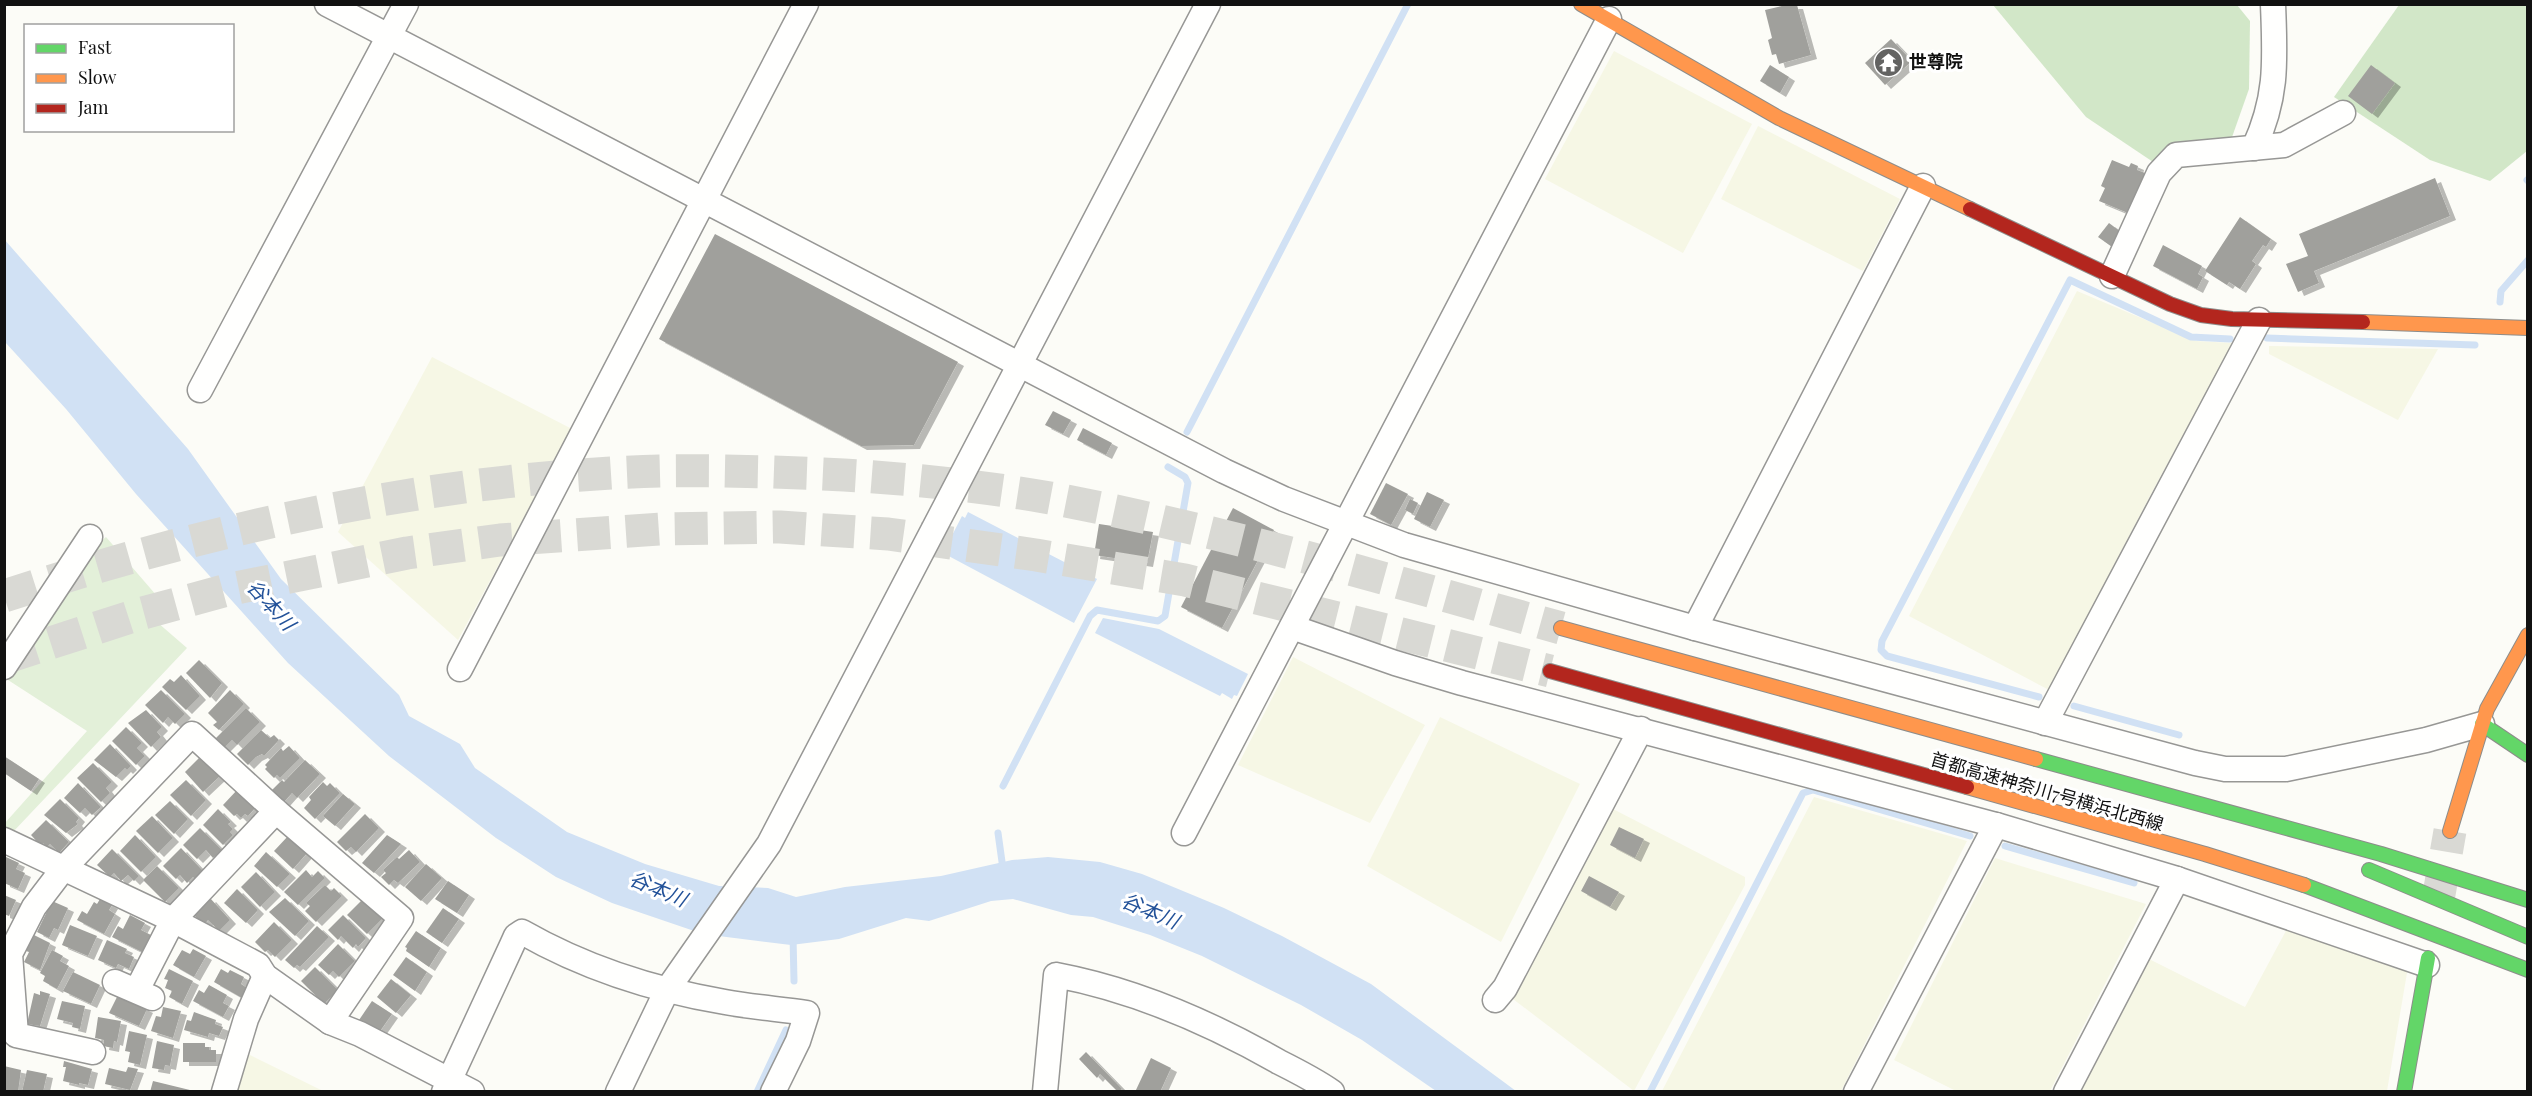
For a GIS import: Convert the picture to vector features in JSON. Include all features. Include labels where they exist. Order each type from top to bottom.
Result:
[{"type":"main road","points":[[1581,4],[1779,118],[2170,304],[2202,315],[2259,320],[2460,324],[2528,328]]},
{"type":"main road","name":"首都高速神奈川7号横浜北西線","points":[[1561,628],[2216,810]]},
{"type":"main road","points":[[2450,831],[2487,709],[2528,634]]},
{"type":"main road","name":"首都高速神奈川7号横浜北西線","points":[[1550,671],[2205,854],[2331,894],[2528,970]]},
{"type":"main road","points":[[2482,724],[2528,755]]},
{"type":"main road","points":[[2216,810],[2326,853]]},
{"type":"main road","points":[[2216,810],[2381,854],[2528,900]]},
{"type":"main road","points":[[2359,866],[2528,937]]},
{"type":"main road","points":[[2404,1092],[2427,961]]},
{"type":"street","points":[[327,4],[1020,367],[1224,471],[1284,499],[1404,544],[1695,628],[2195,763],[2225,769],[2258,771],[2286,769],[2426,740],[2482,724]]},
{"type":"street","points":[[200,390],[406,4]]},
{"type":"street","points":[[460,669],[806,4]]},
{"type":"street","points":[[618,1092],[671,984],[770,844],[1208,4]]},
{"type":"street","points":[[2254,148],[2263,130],[2273,95],[2273,4]]},
{"type":"street","points":[[1184,833],[1609,19]]},
{"type":"street","points":[[2112,276],[2159,172],[2176,154],[2284,145],[2343,113]]},
{"type":"street","points":[[1695,628],[1923,186]]},
{"type":"street","points":[[2045,723],[2259,320]]},
{"type":"street","points":[[4,667],[90,537]]},
{"type":"street","points":[[1292,627],[1395,663],[1462,683],[1996,825],[2177,879],[2427,961]]},
{"type":"street","points":[[1495,1000],[1505,988],[1641,729]]},
{"type":"street","points":[[93,1052],[16,1035],[10,954],[34,907],[63,869],[192,734],[276,811],[401,918],[330,1022]]},
{"type":"street","points":[[135,990],[173,920],[276,811]]},
{"type":"street","points":[[1856,1092],[1996,825]]},
{"type":"street","points":[[4,840],[173,920],[258,965],[265,976],[330,1022],[360,1034],[447,1086],[472,1092]]},
{"type":"street","points":[[2066,1092],[2177,879]]},
{"type":"street","points":[[447,1086],[516,936],[522,932],[581,963],[671,984],[724,1002],[807,1013],[798,1041],[773,1092]]},
{"type":"street","points":[[1045,1092],[1056,975],[1086,981],[1158,1003],[1224,1032],[1332,1092]]},
{"type":"street","points":[[224,1092],[246,1019],[265,976]]},
{"type":"green space","points":[[1993,5],[2237,5],[2250,21],[2249,89],[2225,157],[2168,172],[2086,117]]},
{"type":"green space","points":[[2399,5],[2527,5],[2527,151],[2490,181],[2430,160],[2334,97]]},
{"type":"green space","points":[[1614,51],[1752,124],[1683,253],[1545,179]]},
{"type":"green space","points":[[1758,126],[1900,199],[1863,271],[1721,199]]},
{"type":"green space","points":[[2077,291],[2196,341],[2233,343],[2049,690],[1909,616]]},
{"type":"green space","points":[[2269,346],[2438,349],[2398,420],[2269,354]]},
{"type":"green space","points":[[432,357],[572,429],[458,640],[338,532]]},
{"type":"green space","points":[[106,537],[163,603],[150,616],[187,648],[12,833],[5,829],[5,823],[87,731],[8,680],[92,549]]},
{"type":"green space","points":[[1293,657],[1425,725],[1370,823],[1238,765]]},
{"type":"green space","points":[[1440,717],[1580,784],[1501,942],[1367,866]]},
{"type":"green space","points":[[1814,797],[1967,841],[1841,1091],[1662,1091]]},
{"type":"green space","points":[[1613,809],[1745,877],[1745,885],[1634,1091],[1513,999]]},
{"type":"green space","points":[[1995,858],[2146,904],[2050,1091],[1956,1091],[1894,1060]]},
{"type":"green space","points":[[2288,927],[2408,967],[2387,1091],[2080,1092],[2149,959],[2245,1007]]},
{"type":"green space","points":[[244,1052],[323,1091],[232,1092]]},
{"type":"water","name":"谷本川","points":[[4,239],[188,449],[281,579],[399,695],[409,716],[460,744],[475,768],[567,832],[645,864],[719,886],[768,888],[796,897],[845,887],[941,876],[1012,860],[1048,857],[1100,862],[1142,874],[1224,908],[1371,984],[1516,1091],[1436,1091],[1362,1040],[1301,1005],[1202,956],[1150,935],[1093,917],[1071,915],[1013,899],[991,901],[929,921],[906,918],[839,939],[791,945],[703,934],[612,903],[556,877],[496,838],[389,756],[288,663],[136,494],[66,409],[5,342]]},
{"type":"water","points":[[968,512],[1097,579],[1074,623],[943,553],[962,516],[965,518]]},
{"type":"water","points":[[1103,618],[1159,629],[1248,674],[1237,696],[1234,695],[1232,699],[1222,693],[1220,696],[1095,633]]},
{"type":"building","points":[[1797,5],[1811,55],[1779,64],[1776,54],[1772,55],[1768,40],[1772,38],[1765,10]]},
{"type":"building","name":"世尊院","points":[[1891,39],[1912,61],[1885,85],[1865,63]]},
{"type":"building","points":[[1770,65],[1789,77],[1780,93],[1760,81]]},
{"type":"building","points":[[2371,65],[2395,83],[2372,114],[2348,96]]},
{"type":"building","points":[[2112,160],[2129,167],[2131,163],[2138,166],[2137,170],[2145,173],[2128,213],[2099,201],[2105,188],[2101,186]]},
{"type":"building","points":[[2435,178],[2450,216],[2314,271],[2319,283],[2298,292],[2286,264],[2308,256],[2299,234]]},
{"type":"building","points":[[2240,217],[2271,239],[2266,247],[2263,245],[2252,261],[2256,264],[2240,289],[2229,282],[2227,285],[2205,271]]},
{"type":"building","points":[[2109,223],[2125,235],[2115,249],[2098,237]]},
{"type":"building","points":[[715,234],[958,362],[914,445],[861,446],[659,339]]},
{"type":"building","points":[[2163,245],[2202,266],[2198,274],[2203,277],[2197,289],[2153,266]]},
{"type":"building","points":[[1053,411],[1071,420],[1063,434],[1045,425]]},
{"type":"building","points":[[1083,428],[1112,443],[1106,455],[1077,440]]},
{"type":"building","points":[[1386,483],[1408,494],[1391,525],[1370,514]]},
{"type":"building","points":[[1427,492],[1444,500],[1430,527],[1414,519]]},
{"type":"building","points":[[1410,499],[1418,503],[1413,514],[1405,510]]},
{"type":"building","points":[[1233,508],[1274,530],[1222,628],[1181,607]]},
{"type":"building","points":[[1099,524],[1153,532],[1147,563],[1094,555]]},
{"type":"building","points":[[199,660],[222,683],[210,698],[186,673]]},
{"type":"building","points":[[181,675],[200,696],[186,710],[162,687],[170,679],[174,682]]},
{"type":"building","points":[[161,690],[185,714],[175,724],[168,717],[163,723],[145,705]]},
{"type":"building","points":[[230,690],[244,704],[219,730],[213,725],[217,722],[208,713]]},
{"type":"building","points":[[246,708],[260,722],[237,745],[232,740],[224,748],[215,739]]},
{"type":"building","points":[[146,710],[162,727],[157,732],[161,737],[151,747],[128,723]]},
{"type":"building","points":[[126,727],[142,743],[137,748],[145,756],[136,765],[112,741]]},
{"type":"building","points":[[261,730],[270,738],[274,735],[279,740],[264,756],[262,754],[256,757],[248,765],[237,754]]},
{"type":"building","points":[[110,744],[131,766],[127,770],[125,768],[116,777],[94,760]]},
{"type":"building","points":[[289,746],[300,758],[280,778],[277,775],[274,778],[265,769],[267,767],[265,765],[281,748],[283,751]]},
{"type":"building","points":[[4,756],[39,779],[31,791],[4,773]]},
{"type":"building","points":[[201,756],[220,776],[203,792],[185,772]]},
{"type":"building","points":[[305,760],[320,774],[297,798],[292,793],[284,802],[272,790],[282,780],[284,782]]},
{"type":"building","points":[[93,763],[112,782],[106,788],[110,793],[101,802],[77,778]]},
{"type":"building","points":[[186,780],[206,800],[191,816],[170,795]]},
{"type":"building","points":[[323,782],[327,786],[330,783],[340,793],[315,819],[304,808],[311,800],[309,797]]},
{"type":"building","points":[[78,783],[101,807],[92,815],[85,808],[80,813],[64,798]]},
{"type":"building","points":[[238,789],[256,807],[248,816],[245,814],[241,818],[237,814],[234,816],[223,805]]},
{"type":"building","points":[[343,794],[355,804],[335,826],[323,816]]},
{"type":"building","points":[[60,799],[79,818],[76,822],[78,824],[66,833],[44,815]]},
{"type":"building","points":[[170,801],[188,819],[174,834],[155,815]]},
{"type":"building","points":[[218,809],[231,822],[228,824],[233,829],[230,832],[233,835],[223,845],[203,825]]},
{"type":"building","points":[[365,814],[379,828],[356,852],[351,847],[346,851],[337,842]]},
{"type":"building","points":[[152,816],[173,838],[158,853],[136,831]]},
{"type":"building","points":[[46,820],[69,842],[59,853],[50,844],[47,847],[43,843],[41,846],[31,835]]},
{"type":"building","points":[[1619,827],[1644,839],[1635,858],[1610,845]]},
{"type":"building","points":[[200,828],[222,850],[213,858],[206,850],[197,859],[183,845]]},
{"type":"building","points":[[135,835],[156,857],[141,872],[120,851]]},
{"type":"building","points":[[289,835],[308,852],[293,869],[274,851]]},
{"type":"building","points":[[387,835],[401,844],[374,873],[362,863]]},
{"type":"building","points":[[181,848],[204,872],[196,880],[193,877],[187,883],[180,875],[176,879],[163,866]]},
{"type":"building","points":[[112,849],[139,876],[134,881],[128,875],[121,881],[114,873],[110,877],[97,865]]},
{"type":"building","points":[[409,850],[420,862],[398,883],[394,880],[389,885],[381,877],[386,873],[383,870]]},
{"type":"building","points":[[266,852],[290,874],[277,887],[254,866]]},
{"type":"building","points":[[6,857],[19,863],[16,869],[25,873],[18,889],[4,883]]},
{"type":"building","points":[[426,864],[442,878],[421,901],[405,887]]},
{"type":"building","points":[[157,866],[179,888],[165,902],[143,880]]},
{"type":"building","points":[[306,870],[312,877],[318,871],[325,878],[298,905],[284,892]]},
{"type":"building","points":[[256,872],[275,892],[260,907],[241,887]]},
{"type":"building","points":[[1589,876],[1619,892],[1610,907],[1581,891]]},
{"type":"building","points":[[448,881],[469,895],[457,913],[435,899]]},
{"type":"building","points":[[325,885],[331,891],[334,888],[342,896],[316,922],[305,911],[310,906],[306,903]]},
{"type":"building","points":[[237,889],[258,910],[246,923],[224,903]]},
{"type":"building","points":[[4,895],[16,900],[9,916],[4,914]]},
{"type":"building","points":[[210,898],[230,920],[219,931],[208,920],[204,925],[194,915]]},
{"type":"building","points":[[285,898],[309,921],[295,936],[269,912]]},
{"type":"building","points":[[100,899],[112,905],[109,910],[115,914],[104,934],[77,920],[82,911],[87,914],[94,902],[97,904]]},
{"type":"building","points":[[363,899],[383,918],[367,934],[347,915]]},
{"type":"building","points":[[52,901],[68,908],[58,930],[54,928],[49,938],[37,932]]},
{"type":"building","points":[[443,908],[459,919],[442,943],[426,932]]},
{"type":"building","points":[[130,915],[145,923],[141,930],[151,935],[142,952],[112,937],[118,926],[123,929]]},
{"type":"building","points":[[343,915],[366,938],[358,947],[356,944],[353,948],[341,936],[338,940],[328,930]]},
{"type":"building","points":[[274,922],[292,940],[275,957],[268,950],[265,952],[255,942]]},
{"type":"building","points":[[70,925],[97,936],[88,956],[62,945]]},
{"type":"building","points":[[317,926],[329,937],[300,967],[297,965],[294,968],[285,960]]},
{"type":"building","points":[[416,931],[441,948],[429,967],[406,951],[405,947]]},
{"type":"building","points":[[34,935],[50,943],[40,970],[24,962],[29,952],[26,951]]},
{"type":"building","points":[[107,940],[127,949],[125,953],[134,957],[129,969],[118,964],[116,968],[98,960]]},
{"type":"building","points":[[338,944],[355,961],[339,977],[333,971],[329,975],[318,965]]},
{"type":"building","points":[[193,949],[206,956],[194,977],[173,965],[182,950],[190,954]]},
{"type":"building","points":[[52,950],[63,956],[60,961],[69,966],[57,989],[43,981],[45,976],[40,973]]},
{"type":"building","points":[[406,957],[427,972],[415,991],[393,975]]},
{"type":"building","points":[[315,967],[338,990],[324,1004],[301,981]]},
{"type":"building","points":[[169,969],[193,981],[182,1004],[169,997],[172,991],[165,988],[168,980],[164,979]]},
{"type":"building","points":[[221,969],[228,973],[230,970],[244,977],[241,984],[247,988],[242,998],[214,982]]},
{"type":"building","points":[[73,972],[100,985],[91,1004],[63,991]]},
{"type":"building","points":[[391,979],[411,995],[396,1013],[377,997]]},
{"type":"building","points":[[209,985],[227,995],[223,1003],[229,1006],[223,1017],[193,1001],[199,990],[204,993]]},
{"type":"building","points":[[40,991],[50,994],[40,1026],[27,1024],[34,993],[40,995]]},
{"type":"building","points":[[118,995],[147,1009],[139,1026],[109,1013]]},
{"type":"building","points":[[62,1001],[85,1006],[80,1029],[72,1027],[73,1023],[57,1019]]},
{"type":"building","points":[[372,1001],[392,1014],[378,1034],[359,1020]]},
{"type":"building","points":[[163,1007],[181,1011],[173,1038],[151,1031],[156,1016],[161,1017]]},
{"type":"building","points":[[194,1012],[216,1020],[215,1024],[223,1027],[219,1036],[209,1033],[208,1037],[184,1030],[187,1020],[191,1021]]},
{"type":"building","points":[[98,1017],[121,1021],[117,1042],[114,1041],[113,1048],[103,1046],[104,1040],[95,1038]]},
{"type":"building","points":[[129,1031],[147,1035],[140,1065],[128,1062],[130,1052],[125,1051]]},
{"type":"building","points":[[157,1041],[174,1045],[170,1066],[165,1065],[164,1070],[152,1068]]},
{"type":"building","points":[[183,1043],[205,1043],[205,1047],[209,1047],[209,1050],[216,1050],[216,1062],[183,1062]]},
{"type":"building","points":[[1086,1052],[1122,1089],[1118,1092],[1100,1074],[1097,1078],[1079,1059]]},
{"type":"building","points":[[1151,1058],[1171,1068],[1160,1092],[1135,1092]]},
{"type":"building","points":[[64,1061],[92,1069],[88,1085],[63,1081],[66,1067],[63,1067]]},
{"type":"building","points":[[4,1066],[21,1070],[18,1092],[4,1092]]},
{"type":"building","points":[[128,1067],[138,1069],[130,1090],[105,1084],[109,1068],[126,1072]]},
{"type":"building","points":[[27,1070],[47,1074],[43,1092],[22,1092]]},
{"type":"building","points":[[153,1081],[194,1091],[150,1092]]},
{"type":"waterway","points":[[1187,432],[1408,4]]},
{"type":"waterway","points":[[2500,302],[2501,291],[2528,260]]},
{"type":"waterway","points":[[2039,697],[1887,656],[1881,650],[1882,641],[2070,280],[2191,337],[2230,339]]},
{"type":"waterway","points":[[2267,338],[2475,345]]},
{"type":"waterway","points":[[1003,786],[1090,616],[1097,610],[1158,621],[1165,616],[1188,483],[1185,477],[1168,467]]},
{"type":"waterway","points":[[2074,706],[2179,735]]},
{"type":"waterway","points":[[1650,1092],[1803,793],[1813,790],[1970,836]]},
{"type":"waterway","points":[[998,833],[1003,869]]},
{"type":"waterway","points":[[2005,846],[2134,883]]},
{"type":"waterway","points":[[793,936],[794,981]]},
{"type":"waterway","points":[[757,1092],[786,1030]]},
{"type":"tunnel","points":[[4,596],[165,548],[328,510],[411,495],[494,483],[577,475],[707,471],[844,475],[922,481],[1050,498],[1243,541],[1561,628]]},
{"type":"tunnel","points":[[4,658],[143,613],[231,589],[407,553],[500,540],[661,529],[780,527],[888,534],[1036,555],[1185,580],[1550,671]]},
{"type":"tunnel","points":[[2438,900],[2450,831]]},
{"type":"traffic: fast","points":[[2482,724],[2528,755]]},
{"type":"traffic: fast","points":[[2036,759],[2381,854],[2528,900]]},
{"type":"traffic: fast","points":[[2369,870],[2528,937]]},
{"type":"traffic: fast","points":[[2304,885],[2528,970]]},
{"type":"traffic: fast","points":[[2404,1092],[2428,958]]},
{"type":"traffic: slow","points":[[1581,4],[1779,118],[1970,209]]},
{"type":"traffic: slow","points":[[2363,322],[2528,328]]},
{"type":"traffic: slow","points":[[1561,628],[2036,759]]},
{"type":"traffic: slow","points":[[2450,831],[2487,709],[2528,635]]},
{"type":"traffic: slow","points":[[1967,787],[2205,854],[2304,885]]},
{"type":"traffic: jam","points":[[1970,209],[2170,304],[2201,315],[2232,319],[2363,322]]},
{"type":"traffic: jam","points":[[1550,671],[1967,787]]},
{"type":"place","name":"世尊院","points":[[1888,62]]}]
